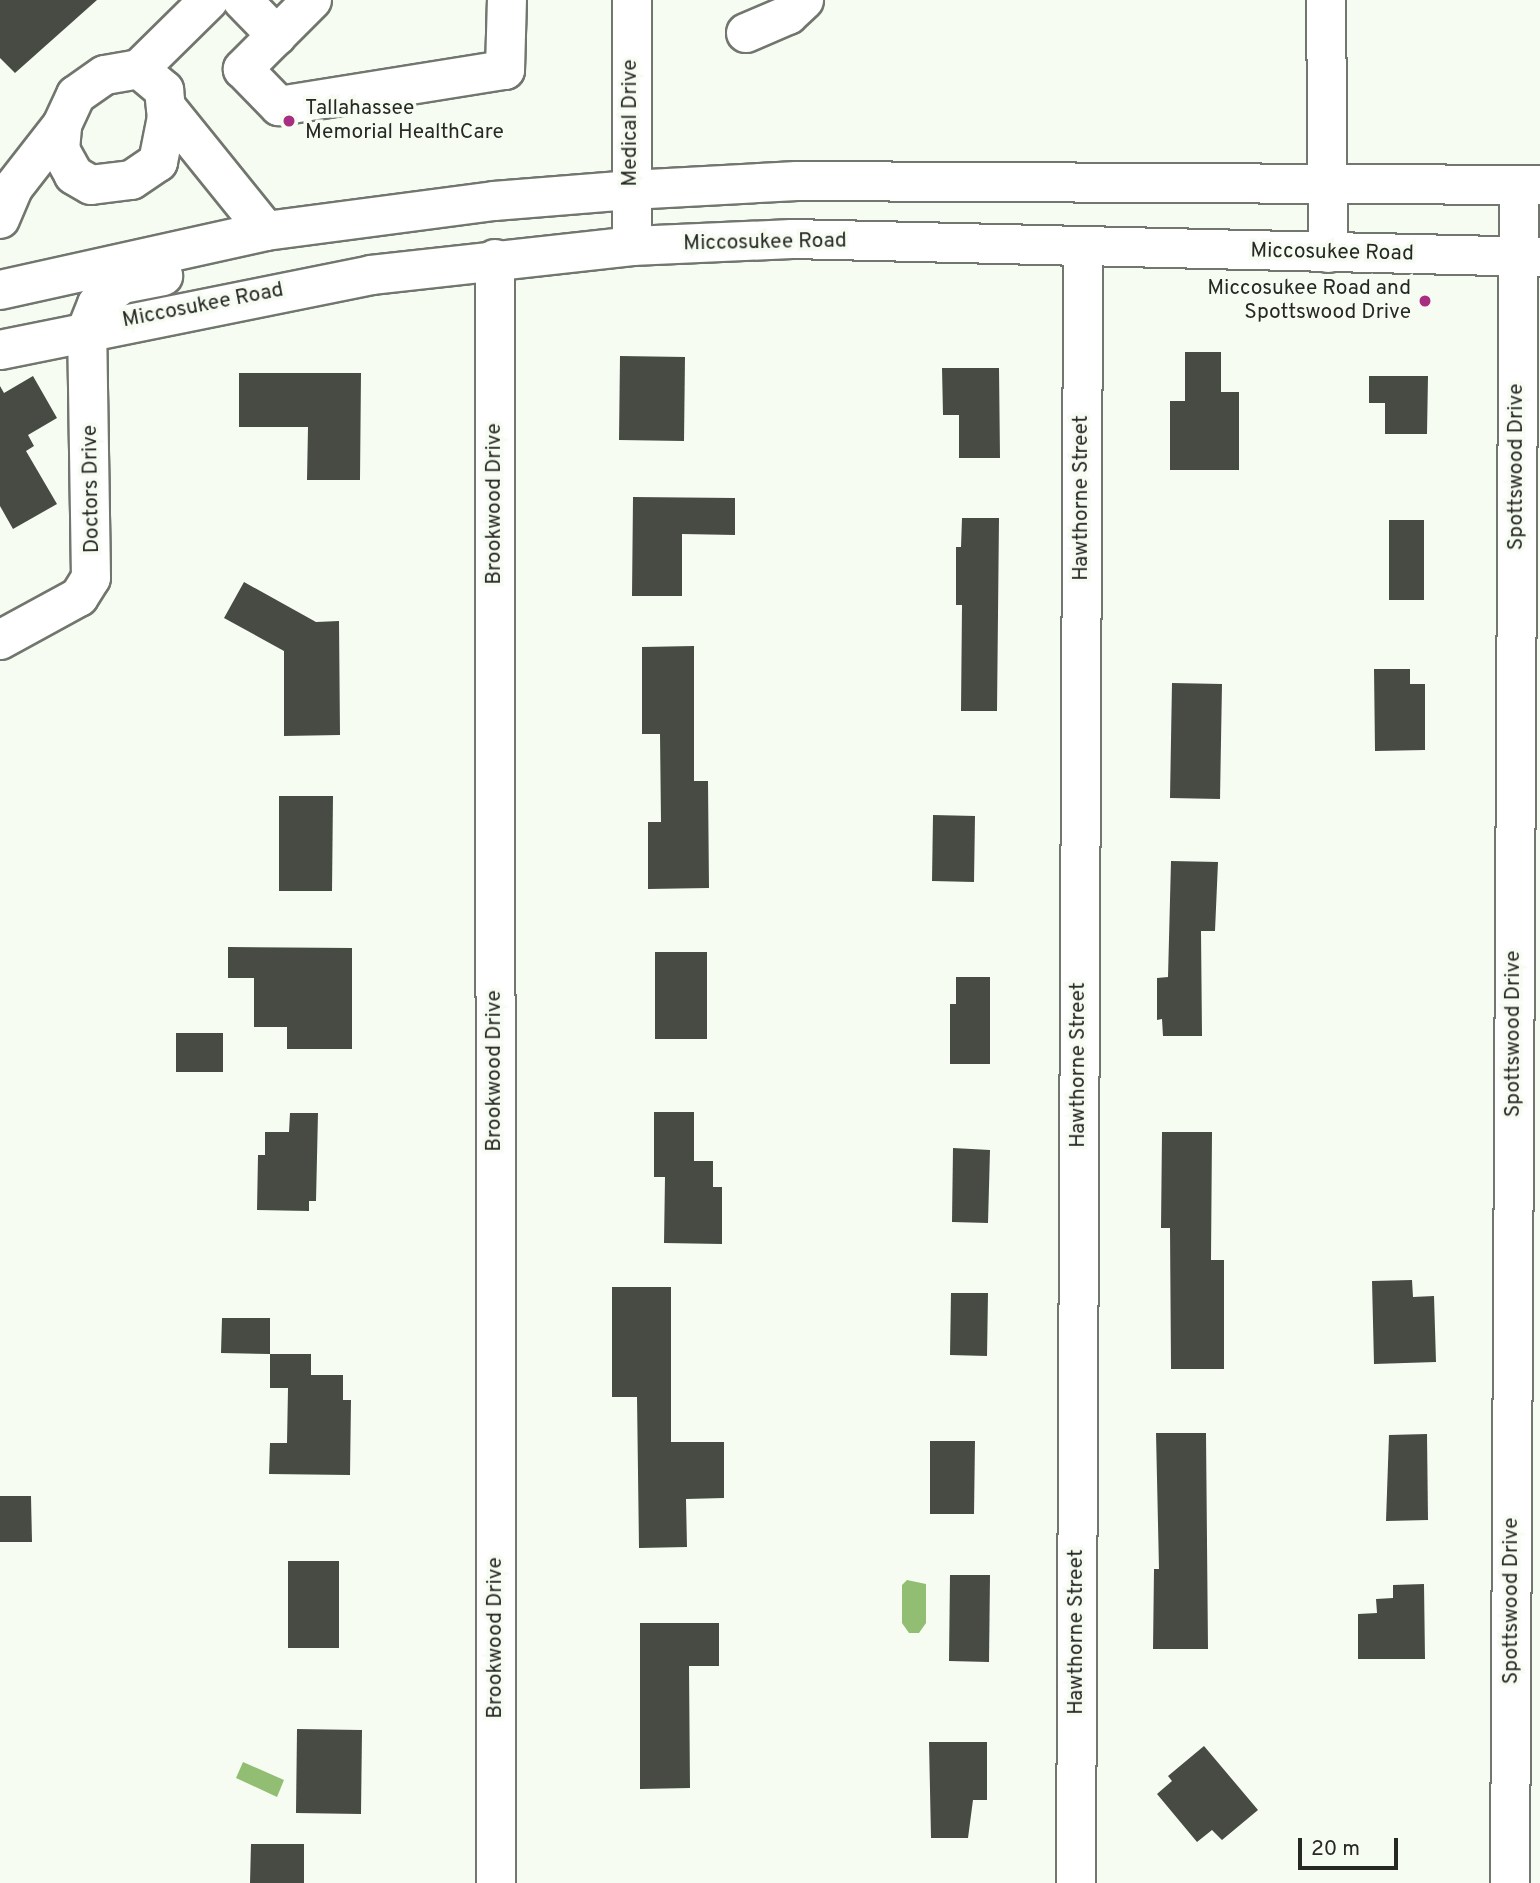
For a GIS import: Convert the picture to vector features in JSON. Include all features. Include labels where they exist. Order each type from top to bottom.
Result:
[{"type":"street","points":[[1,214],[13,188],[62,125],[76,95],[105,75],[139,69],[209,0]]},
{"type":"street","points":[[242,0],[288,14],[243,69],[279,106],[505,70],[507,0]]},
{"type":"street","name":"Medical Drive","points":[[632,0],[632,246]]},
{"type":"street","points":[[746,33],[788,15],[804,0]]},
{"type":"street","points":[[1326,0],[1328,253]]},
{"type":"street","points":[[62,125],[60,150],[74,175],[91,185],[131,180],[158,162],[166,107],[164,90],[139,69]]},
{"type":"street","points":[[166,107],[267,231]]},
{"type":"street","points":[[0,290],[267,231],[631,190],[797,181],[1530,185]]},
{"type":"street","name":"Spottswood Drive","points":[[1510,1883],[1530,185]]},
{"type":"street","points":[[87,329],[97,304],[122,284],[298,250],[340,222]]},
{"type":"street","name":"Miccosukee Road","points":[[0,350],[243,296],[495,259],[632,246],[792,239],[1529,257]]},
{"type":"street","name":"Hawthorne Street","points":[[1076,1883],[1083,248]]},
{"type":"street","name":"Brookwood Drive","points":[[495,259],[496,1883]]},
{"type":"street","name":"Doctors Drive","points":[[0,640],[79,597],[92,578],[87,329]]},
{"type":"shaded area","points":[[907,1580],[926,1584],[926,1623],[919,1633],[909,1633],[902,1623],[902,1585]]},
{"type":"shaded area","points":[[243,1762],[284,1780],[277,1797],[236,1778]]},
{"type":"building","points":[[0,0],[97,0],[15,73],[0,58]]},
{"type":"building","points":[[1185,352],[1221,352],[1221,392],[1239,392],[1239,470],[1170,470],[1170,401],[1185,401]]},
{"type":"building","points":[[620,356],[685,357],[684,441],[619,440]]},
{"type":"building","points":[[942,368],[999,368],[1000,458],[959,458],[959,415],[943,415]]},
{"type":"building","points":[[239,373],[361,373],[360,480],[307,480],[308,427],[239,427]]},
{"type":"building","points":[[33,376],[57,418],[28,435],[34,446],[26,451],[57,504],[13,529],[0,506],[0,386],[4,393]]},
{"type":"building","points":[[1369,376],[1428,376],[1427,434],[1385,434],[1385,403],[1369,403]]},
{"type":"building","points":[[633,497],[735,498],[735,535],[682,534],[682,596],[632,596]]},
{"type":"building","points":[[962,518],[999,518],[997,711],[961,711],[962,605],[956,605],[956,547],[961,547]]},
{"type":"building","points":[[1389,520],[1424,520],[1424,600],[1389,600]]},
{"type":"building","points":[[244,582],[316,622],[339,621],[340,735],[284,736],[284,651],[224,618]]},
{"type":"building","points":[[694,646],[694,781],[708,781],[709,888],[648,889],[648,822],[661,822],[660,734],[642,734],[642,647]]},
{"type":"building","points":[[1374,669],[1410,669],[1410,684],[1425,684],[1425,750],[1375,751]]},
{"type":"building","points":[[1172,683],[1222,684],[1220,799],[1170,798]]},
{"type":"building","points":[[279,796],[333,796],[332,891],[279,891]]},
{"type":"building","points":[[933,815],[975,816],[974,882],[932,881]]},
{"type":"building","points":[[1171,861],[1218,862],[1215,931],[1201,931],[1202,1036],[1163,1036],[1162,1019],[1157,1020],[1157,978],[1168,977]]},
{"type":"building","points":[[228,947],[352,948],[352,1049],[287,1049],[287,1027],[254,1027],[254,978],[228,978]]},
{"type":"building","points":[[655,952],[707,952],[707,1039],[655,1039]]},
{"type":"building","points":[[956,977],[990,977],[990,1064],[950,1064],[950,1004],[956,1004]]},
{"type":"building","points":[[176,1033],[223,1033],[223,1072],[176,1072]]},
{"type":"building","points":[[654,1112],[694,1112],[694,1161],[713,1161],[713,1187],[722,1187],[722,1244],[664,1243],[665,1177],[654,1177]]},
{"type":"building","points":[[290,1113],[318,1113],[316,1201],[309,1201],[309,1211],[257,1210],[258,1155],[265,1155],[265,1132],[289,1132]]},
{"type":"building","points":[[1162,1132],[1212,1132],[1211,1260],[1224,1260],[1224,1369],[1171,1369],[1170,1228],[1161,1228]]},
{"type":"building","points":[[953,1148],[990,1150],[988,1223],[952,1222]]},
{"type":"building","points":[[1412,1280],[1413,1297],[1434,1296],[1436,1362],[1374,1364],[1372,1281]]},
{"type":"building","points":[[612,1287],[671,1287],[671,1442],[724,1442],[724,1498],[686,1499],[687,1547],[639,1548],[637,1397],[612,1397]]},
{"type":"building","points":[[951,1293],[988,1293],[987,1356],[950,1355]]},
{"type":"building","points":[[222,1318],[270,1318],[270,1354],[221,1353]]},
{"type":"building","points":[[270,1354],[311,1354],[311,1375],[343,1375],[343,1400],[351,1400],[350,1475],[269,1474],[270,1443],[287,1443],[288,1388],[270,1388]]},
{"type":"building","points":[[1156,1433],[1206,1433],[1208,1649],[1153,1649],[1154,1569],[1159,1569]]},
{"type":"building","points":[[1427,1434],[1428,1520],[1386,1521],[1389,1435]]},
{"type":"building","points":[[930,1441],[975,1441],[974,1514],[930,1514]]},
{"type":"building","points":[[0,1496],[31,1496],[32,1542],[0,1542]]},
{"type":"building","points":[[288,1561],[339,1561],[339,1648],[288,1648]]},
{"type":"building","points":[[950,1575],[990,1575],[989,1662],[949,1661]]},
{"type":"building","points":[[1424,1584],[1425,1659],[1358,1659],[1358,1614],[1377,1613],[1376,1599],[1393,1598],[1393,1585]]},
{"type":"building","points":[[640,1623],[719,1623],[719,1666],[689,1666],[690,1788],[640,1789]]},
{"type":"building","points":[[297,1729],[362,1730],[361,1814],[296,1813]]},
{"type":"building","points":[[929,1742],[987,1742],[987,1800],[973,1800],[968,1838],[931,1838]]},
{"type":"building","points":[[1204,1746],[1258,1810],[1222,1840],[1212,1830],[1197,1842],[1157,1794],[1172,1781],[1168,1776]]},
{"type":"building","points":[[251,1844],[304,1844],[304,1883],[250,1883]]},
{"type":"place","name":"Tallahassee Memorial HealthCare","points":[[289,121]]},
{"type":"place","name":"Miccosukee Road and Spottswood Drive","points":[[1425,301]]}]
